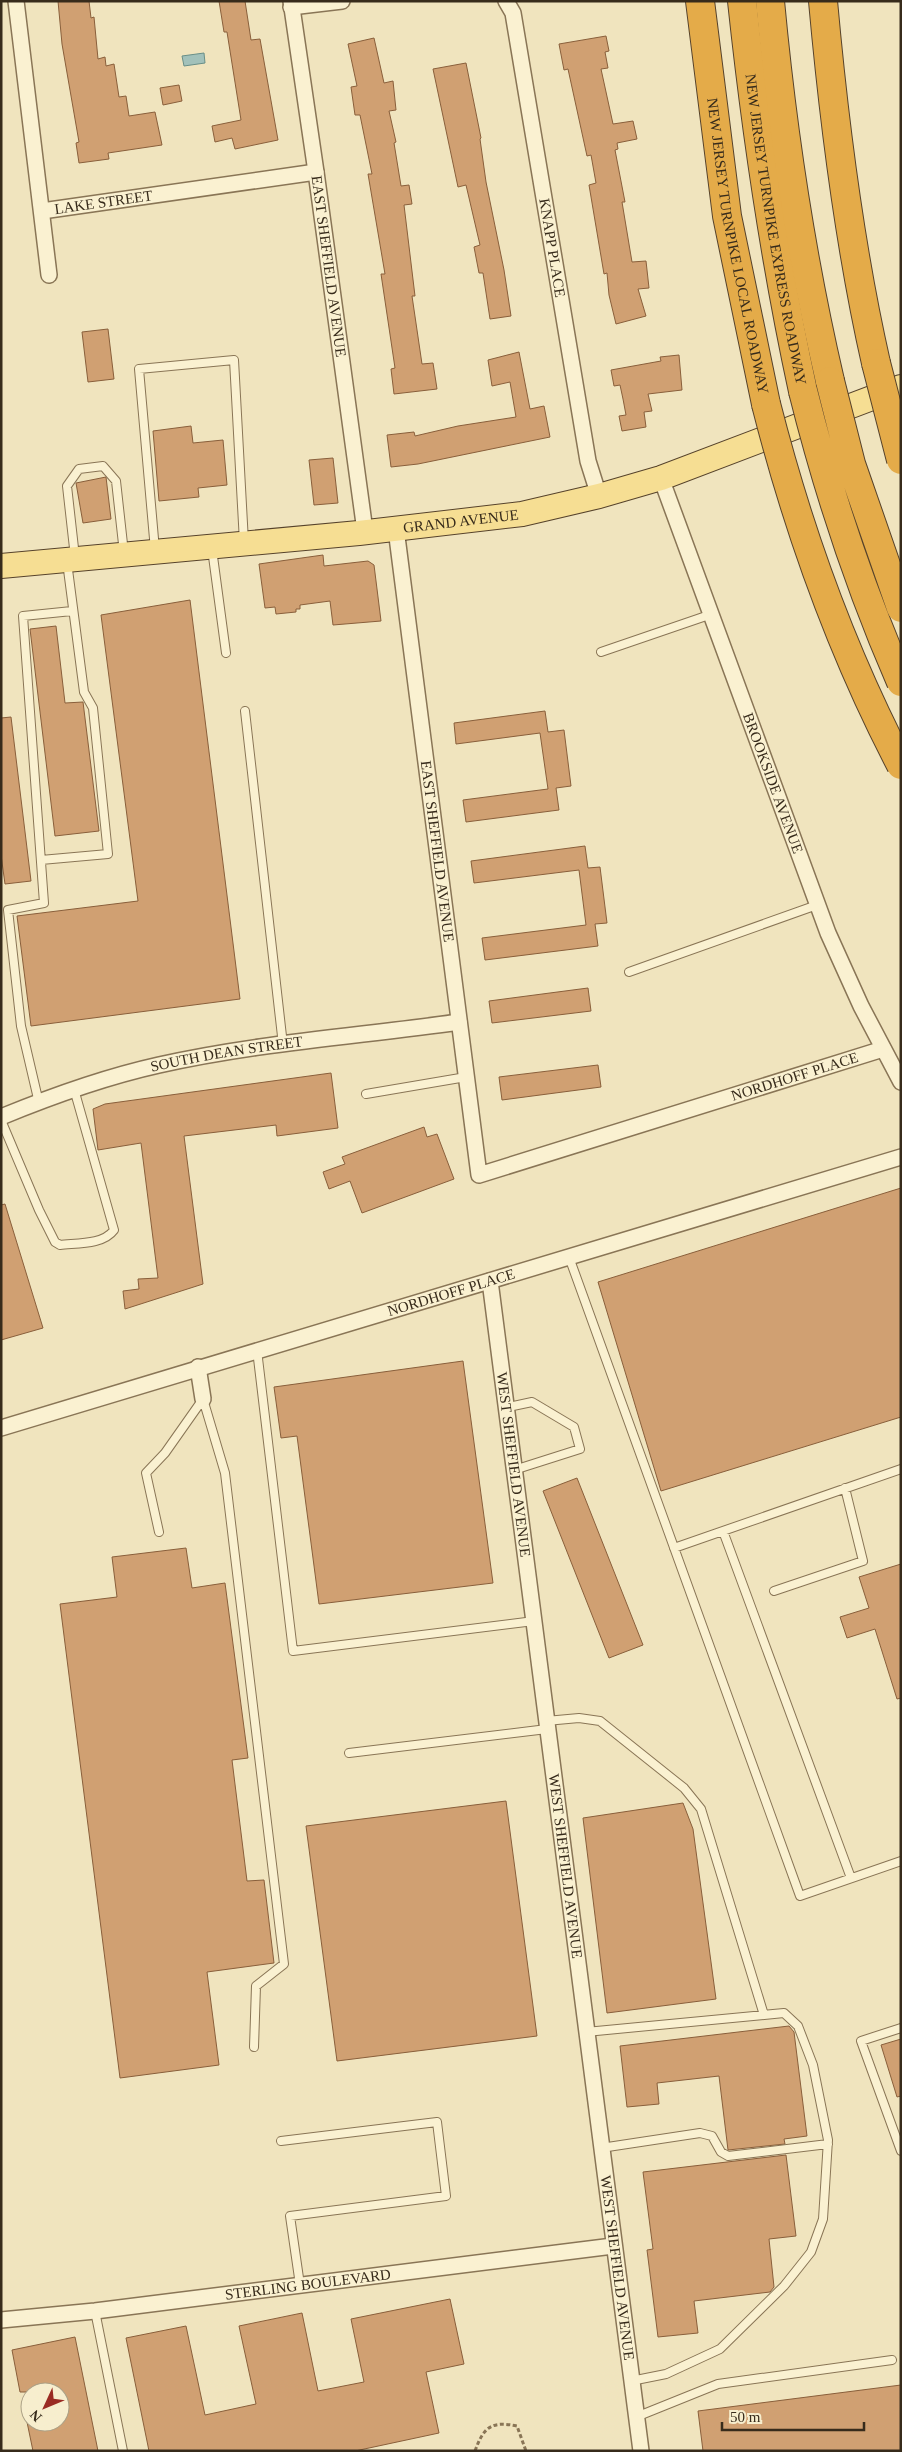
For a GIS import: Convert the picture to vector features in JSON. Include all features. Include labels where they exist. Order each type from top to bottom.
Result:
[{"type":"highway","name":"NEW JERSEY TURNPIKE LOCAL ROADWAY","points":[[700,1],[727,216],[766,404],[789,490],[827,602],[861,683],[901,765]]},
{"type":"highway","name":"NEW JERSEY TURNPIKE EXPRESS ROADWAY","points":[[742,1],[768,208],[803,391],[841,527],[870,609],[901,682]]},
{"type":"highway","name":"NEW JERSEY TURNPIKE EXPRESS ROADWAY","points":[[770,1],[796,209],[811,294],[830,381],[856,480],[901,608]]},
{"type":"highway","points":[[823,1],[844,195],[859,283],[876,363],[901,460]]},
{"type":"main road","name":"GRAND AVENUE","points":[[1,566],[244,544],[522,514],[599,496],[661,478],[901,387]]},
{"type":"street","name":"LAKE STREET","points":[[16,1],[42,211],[316,172]]},
{"type":"street","points":[[291,4],[342,1]]},
{"type":"street","name":"KNAPP PLACE","points":[[506,1],[513,13],[588,462],[599,496]]},
{"type":"street","name":"EAST SHEFFIELD AVENUE","points":[[291,4],[316,172],[364,532]]},
{"type":"street","points":[[42,211],[49,275]]},
{"type":"street","name":"BROOKSIDE AVENUE","points":[[661,478],[817,905],[839,960],[901,1082]]},
{"type":"street","name":"EAST SHEFFIELD AVENUE","points":[[396,528],[479,1175]]},
{"type":"street","name":"SOUTH DEAN STREET","points":[[1,1119],[39,1102],[158,1065],[211,1055],[459,1022]]},
{"type":"street","name":"NORDHOFF PLACE","points":[[479,1175],[883,1049]]},
{"type":"street","name":"NORDHOFF PLACE","points":[[1,1428],[901,1156]]},
{"type":"street","name":"WEST SHEFFIELD AVENUE","points":[[490,1280],[508,1408],[514,1470],[640,2451]]},
{"type":"street","points":[[198,1367],[203,1399]]},
{"type":"street","name":"STERLING BOULEVARD","points":[[1,2320],[95,2311],[614,2246]]},
{"type":"lane","points":[[155,552],[139,369],[234,360],[244,544]]},
{"type":"lane","points":[[41,860],[108,854],[93,708],[84,692],[72,610],[67,486],[79,468],[102,466],[116,481],[124,555]]},
{"type":"lane","points":[[211,547],[226,653]]},
{"type":"lane","points":[[39,1102],[20,1026],[8,910],[44,903],[23,616],[72,610]]},
{"type":"lane","points":[[601,652],[712,614]]},
{"type":"lane","points":[[245,712],[283,1045]]},
{"type":"lane","points":[[629,972],[817,905]]},
{"type":"lane","points":[[366,1094],[466,1077]]},
{"type":"lane","points":[[1,1119],[55,1242],[60,1245],[98,1240],[110,1235],[114,1230],[74,1090]]},
{"type":"lane","points":[[568,1257],[800,1896],[901,1861]]},
{"type":"lane","points":[[257,1350],[292,1651],[534,1621]]},
{"type":"lane","points":[[159,1532],[146,1473],[165,1453],[203,1399]]},
{"type":"lane","points":[[203,1399],[225,1473],[284,1964],[256,1986],[254,2047]]},
{"type":"lane","points":[[508,1408],[532,1402],[574,1427],[580,1449],[514,1470]]},
{"type":"lane","points":[[674,1548],[901,1468]]},
{"type":"lane","points":[[774,1591],[864,1561],[845,1488]]},
{"type":"lane","points":[[722,1531],[851,1878]]},
{"type":"lane","points":[[349,1753],[547,1725],[578,1718],[600,1721],[684,1788],[701,1809],[764,2015]]},
{"type":"lane","points":[[586,2032],[784,2013],[798,2026],[813,2065],[828,2144],[823,2219],[811,2252],[784,2286],[720,2349],[666,2374],[631,2381]]},
{"type":"lane","points":[[901,2028],[861,2041],[901,2151]]},
{"type":"lane","points":[[281,2141],[437,2122],[446,2196],[290,2216],[300,2285]]},
{"type":"lane","points":[[601,2148],[700,2133],[712,2136],[721,2152],[728,2156],[828,2144]]},
{"type":"lane","points":[[95,2311],[123,2451]]},
{"type":"lane","points":[[636,2417],[718,2384],[892,2360]]},
{"type":"path","points":[[475,2451],[478,2441],[489,2426],[500,2423],[517,2426],[526,2451]]},
{"type":"water","points":[[204,53],[205,63],[184,66],[182,56]]},
{"type":"building","points":[[58,1],[89,1],[91,18],[94,17],[98,59],[105,57],[106,66],[114,64],[119,97],[126,96],[129,116],[155,112],[162,145],[108,153],[109,159],[79,163],[76,143],[79,142],[62,44]]},
{"type":"building","points":[[219,1],[245,1],[251,40],[260,39],[278,140],[235,149],[232,138],[215,142],[212,126],[241,120],[227,32],[224,32]]},
{"type":"building","points":[[606,36],[609,51],[605,52],[608,68],[601,69],[613,124],[633,121],[637,139],[617,143],[618,149],[615,150],[625,202],[622,202],[632,262],[646,261],[649,288],[638,289],[646,316],[616,324],[609,295],[607,273],[604,274],[589,185],[596,183],[591,155],[587,156],[568,69],[564,70],[559,44]]},
{"type":"building","points":[[374,38],[384,83],[393,81],[396,110],[389,111],[396,142],[394,143],[401,186],[409,185],[412,204],[404,205],[415,296],[412,296],[422,364],[433,363],[437,389],[394,394],[391,369],[395,368],[381,274],[385,274],[368,174],[372,174],[360,115],[355,115],[351,87],[357,86],[348,44]]},
{"type":"building","points":[[466,63],[481,138],[486,182],[504,270],[511,316],[490,319],[483,273],[479,273],[474,247],[480,245],[466,185],[458,187],[433,69]]},
{"type":"building","points":[[179,85],[182,101],[163,105],[160,88]]},
{"type":"building","points":[[108,329],[114,379],[88,382],[82,332]]},
{"type":"building","points":[[519,352],[530,409],[544,406],[550,437],[418,464],[391,467],[387,435],[414,432],[415,436],[458,426],[516,417],[510,382],[492,386],[488,360]]},
{"type":"building","points":[[679,355],[682,390],[648,394],[652,411],[644,412],[646,427],[622,431],[619,416],[626,415],[620,385],[614,386],[611,370],[661,361],[660,357]]},
{"type":"building","points":[[191,426],[193,443],[223,440],[227,485],[198,488],[199,497],[159,501],[153,431]]},
{"type":"building","points":[[333,458],[338,503],[314,505],[309,460]]},
{"type":"building","points":[[106,477],[111,519],[83,523],[76,483]]},
{"type":"building","points":[[323,555],[324,566],[368,561],[374,565],[381,621],[333,625],[330,601],[300,605],[300,609],[296,609],[296,612],[276,614],[275,607],[265,608],[259,564]]},
{"type":"building","points":[[190,600],[240,999],[31,1026],[17,916],[138,901],[101,615]]},
{"type":"building","points":[[56,626],[65,703],[83,702],[99,831],[55,836],[30,629]]},
{"type":"building","points":[[545,711],[548,732],[564,730],[571,786],[556,788],[559,810],[466,822],[463,800],[548,789],[540,733],[456,744],[454,723]]},
{"type":"building","points":[[11,717],[31,881],[5,884],[1,855],[1,718]]},
{"type":"building","points":[[585,846],[588,868],[600,867],[607,923],[595,924],[598,946],[485,960],[482,938],[586,925],[579,870],[474,883],[471,861]]},
{"type":"building","points":[[588,988],[591,1011],[492,1023],[489,1001]]},
{"type":"building","points":[[598,1065],[601,1087],[502,1100],[499,1077]]},
{"type":"building","points":[[331,1073],[338,1128],[277,1136],[276,1125],[184,1136],[203,1284],[125,1309],[123,1291],[139,1289],[138,1279],[158,1278],[141,1143],[98,1150],[93,1109],[105,1104]]},
{"type":"building","points":[[424,1127],[427,1137],[437,1134],[454,1179],[362,1213],[350,1181],[329,1189],[323,1172],[345,1164],[342,1157]]},
{"type":"building","points":[[901,1188],[901,1417],[661,1491],[598,1282]]},
{"type":"building","points":[[5,1204],[43,1328],[1,1340],[1,1205]]},
{"type":"building","points":[[463,1361],[493,1583],[319,1604],[297,1436],[281,1438],[274,1387]]},
{"type":"building","points":[[577,1478],[643,1645],[609,1658],[543,1491]]},
{"type":"building","points":[[186,1548],[192,1588],[225,1583],[248,1758],[232,1760],[247,1881],[264,1880],[274,1963],[207,1972],[219,2065],[120,2078],[60,1604],[117,1597],[112,1557]]},
{"type":"building","points":[[901,1564],[901,1698],[897,1699],[875,1629],[847,1638],[840,1617],[869,1608],[859,1577]]},
{"type":"building","points":[[506,1801],[537,2036],[337,2061],[306,1826]]},
{"type":"building","points":[[683,1803],[693,1829],[716,1999],[607,2013],[583,1818]]},
{"type":"building","points":[[789,2026],[794,2032],[807,2136],[784,2139],[785,2144],[728,2150],[719,2076],[657,2083],[659,2104],[627,2107],[620,2046]]},
{"type":"building","points":[[901,2039],[901,2096],[897,2097],[881,2045]]},
{"type":"building","points":[[786,2155],[796,2236],[769,2239],[774,2287],[770,2292],[694,2301],[698,2333],[658,2337],[647,2250],[653,2249],[643,2172]]},
{"type":"building","points":[[450,2299],[464,2364],[426,2372],[439,2433],[355,2451],[149,2451],[126,2338],[186,2326],[205,2415],[256,2404],[239,2326],[302,2313],[318,2391],[364,2382],[351,2319]]},
{"type":"building","points":[[75,2337],[98,2451],[33,2451],[29,2432],[70,2432],[70,2382],[20,2382],[20,2392],[12,2350]]},
{"type":"building","points":[[901,2385],[901,2451],[703,2451],[698,2411]]}]
